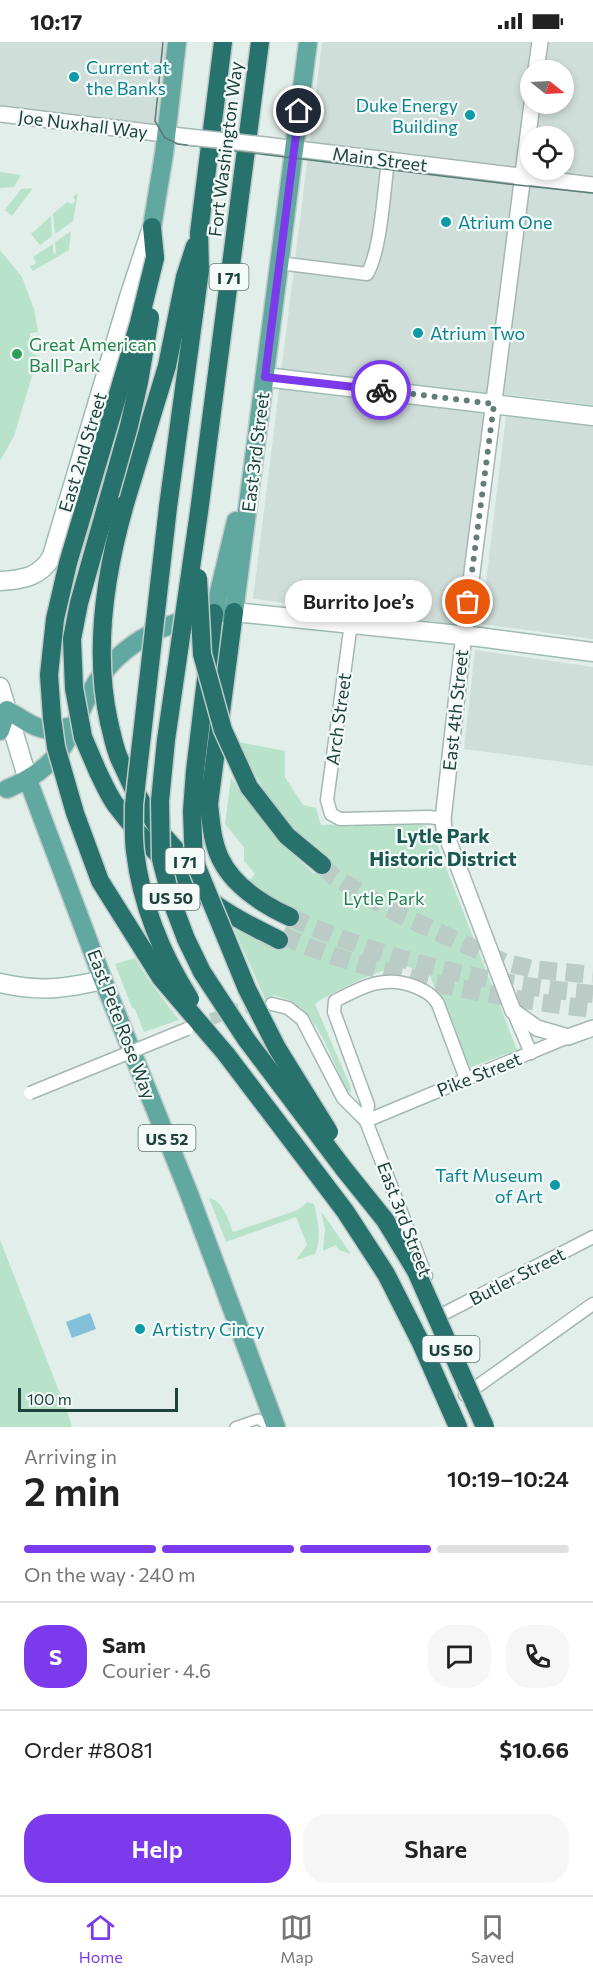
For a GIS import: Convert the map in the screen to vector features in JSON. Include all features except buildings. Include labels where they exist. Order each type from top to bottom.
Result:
[{"type":"highway","name":"Fort Washington Way","points":[[199,233],[223,42]]},
{"type":"highway","name":"Fort Washington Way","points":[[199,512],[260,42]]},
{"type":"highway","points":[[152,227],[154,258],[139,323],[68,563],[55,619],[50,675],[51,718],[56,747],[75,813],[100,881],[161,978],[226,1054]]},
{"type":"highway","name":"I 71","points":[[154,258],[154,290],[139,382],[79,603],[72,639],[74,688],[83,737],[114,802],[144,839],[215,904],[248,925],[281,938],[201,879],[161,833],[133,788],[119,758],[105,703],[101,656],[105,596],[118,530],[167,366],[185,277],[199,233]]},
{"type":"highway","name":"US 50","points":[[199,233],[200,270],[168,507],[134,805],[135,851],[145,900],[165,954],[186,992],[226,1054],[345,1211],[386,1274],[421,1343],[458,1427]]},
{"type":"highway","name":"I 71","points":[[199,512],[198,585],[202,654],[223,730],[249,787],[287,836],[322,866]]},
{"type":"highway","name":"US 50","points":[[199,512],[166,740],[160,801],[161,859],[172,902],[202,972],[246,1039],[385,1220],[416,1271],[485,1427]]},
{"type":"highway","points":[[234,612],[209,804],[212,833],[221,860],[236,880],[273,909],[290,918]]},
{"type":"highway","points":[[214,613],[195,771],[192,811],[194,860],[247,989],[277,1048],[385,1220]]},
{"type":"main road","name":"East 2nd Street","points":[[0,581],[24,579],[38,573],[52,556],[152,227],[177,42]]},
{"type":"main road","name":"East 3rd Street","points":[[234,612],[308,42]]},
{"type":"main road","points":[[265,377],[593,416]]},
{"type":"main road","points":[[214,613],[258,430]]},
{"type":"main road","points":[[7,789],[28,780],[52,761],[66,744],[92,690],[103,673],[138,640],[167,625],[193,617],[234,612],[464,635],[593,652]]},
{"type":"main road","name":"East Pete Rose Way","points":[[0,687],[28,780],[103,980],[188,1191],[274,1423]]},
{"type":"main road","points":[[0,731],[7,710],[38,729],[46,731],[74,725]]},
{"type":"main road","points":[[0,983],[22,988],[55,989],[103,980]]},
{"type":"street","points":[[537,60],[540,42]]},
{"type":"street","name":"Joe Nuxhall Way","points":[[0,114],[166,135]]},
{"type":"street","name":"Main Street","points":[[166,135],[520,176]]},
{"type":"street","points":[[279,263],[367,274],[372,265],[377,243],[388,161]]},
{"type":"street","name":"East 4th Street","points":[[522,180],[464,635],[443,819],[444,829],[531,1053]]},
{"type":"street","name":"Main Street","points":[[554,180],[593,185]]},
{"type":"street","name":"Arch Street","points":[[351,624],[327,800],[331,814],[340,819],[429,817],[443,819]]},
{"type":"street","name":"East 3rd Street","points":[[466,1079],[438,1004],[431,994],[404,982],[377,982],[335,1001],[334,1012],[368,1105],[366,1120],[441,1315],[477,1427]]},
{"type":"street","points":[[272,1004],[288,1008],[302,1019],[343,1098],[366,1120]]},
{"type":"street","points":[[513,1011],[537,1028],[568,1037]]},
{"type":"street","name":"Pike Street","points":[[366,1120],[593,1028]]},
{"type":"street","points":[[30,1093],[188,1029]]},
{"type":"street","name":"Butler Street","points":[[441,1315],[593,1237]]},
{"type":"street","points":[[465,1395],[593,1304]]},
{"type":"street","points":[[235,1427],[258,1419],[264,1423],[274,1423]]},
{"type":"shaded area","points":[[0,42],[177,42],[166,135],[0,114]]},
{"type":"shaded area","points":[[322,42],[593,42],[593,405],[489,392],[462,625],[253,599]]},
{"type":"shaded area","points":[[506,416],[593,426],[593,639],[481,624]]},
{"type":"shaded area","points":[[475,650],[593,667],[593,766],[464,749]]},
{"type":"green space","points":[[0,172],[21,175],[14,187],[0,188]]},
{"type":"green space","points":[[33,188],[12,216],[5,210],[21,189]]},
{"type":"green space","points":[[78,193],[73,221],[55,234],[53,214],[67,202],[73,204],[75,200],[73,197]]},
{"type":"green space","points":[[51,216],[52,236],[40,245],[31,234]]},
{"type":"green space","points":[[71,231],[69,250],[33,271],[30,267],[36,263],[33,257],[53,244],[53,254],[56,253],[55,242]]},
{"type":"green space","name":"Great American Ball Park","points":[[0,250],[22,277],[34,309],[38,332],[30,333],[30,352],[38,356],[14,436],[0,461]]},
{"type":"green space","name":"Lytle Park","points":[[238,742],[285,751],[285,777],[303,805],[316,808],[321,825],[345,824],[345,826],[353,827],[354,825],[423,825],[431,829],[517,1050],[466,1069],[429,973],[405,966],[394,967],[357,981],[315,1004],[351,1088],[351,1093],[346,1090],[319,1031],[304,1011],[290,1001],[273,995],[271,1012],[234,929],[275,949],[293,912],[249,881],[255,874],[244,861],[244,847],[225,824],[231,778],[270,828],[314,874],[329,857],[287,821],[255,774]]},
{"type":"green space","points":[[135,958],[179,1020],[144,1032],[115,964]]},
{"type":"green space","points":[[209,1198],[222,1207],[233,1232],[298,1210],[307,1202],[314,1204],[319,1236],[315,1254],[296,1260],[307,1245],[296,1217],[226,1242]]},
{"type":"green space","points":[[321,1211],[351,1254],[339,1250],[336,1245],[323,1251],[325,1229]]},
{"type":"green space","points":[[0,1240],[68,1414],[72,1427],[0,1427]]},
{"type":"water","points":[[90,1313],[96,1329],[72,1338],[66,1322]]},
{"type":"tunnel","points":[[322,865],[334,877],[398,914],[504,962],[532,969],[593,975]]},
{"type":"tunnel","points":[[290,917],[363,946],[438,968],[515,984],[593,994]]},
{"type":"tunnel","points":[[282,935],[336,957],[430,982],[511,998],[593,1009]]},
{"type":"tunnel","points":[[194,1026],[235,1010],[260,1004]]},
{"type":"tram line","points":[[163,42],[155,121],[165,138],[178,144],[593,193]]},
{"type":"way so far","points":[[381,390],[494,404],[468,602]]},
{"type":"place","name":"Current at the Banks","points":[[74,77]]},
{"type":"place","name":"Duke Energy Building","points":[[470,115]]},
{"type":"place","name":"Atrium One","points":[[446,222]]},
{"type":"place","name":"Atrium Two","points":[[418,333]]},
{"type":"place","name":"Great American Ball Park","points":[[17,354]]},
{"type":"place","name":"Burrito Joe’s","points":[[468,602]]},
{"type":"place","name":"Taft Museum of Art","points":[[555,1185]]},
{"type":"place","name":"Artistry Cincy","points":[[140,1329]]},
{"type":"district","name":"Lytle Park Historic District","points":[[443,846]]},
{"type":"route","points":[[299,111],[265,377],[381,390]]}]
